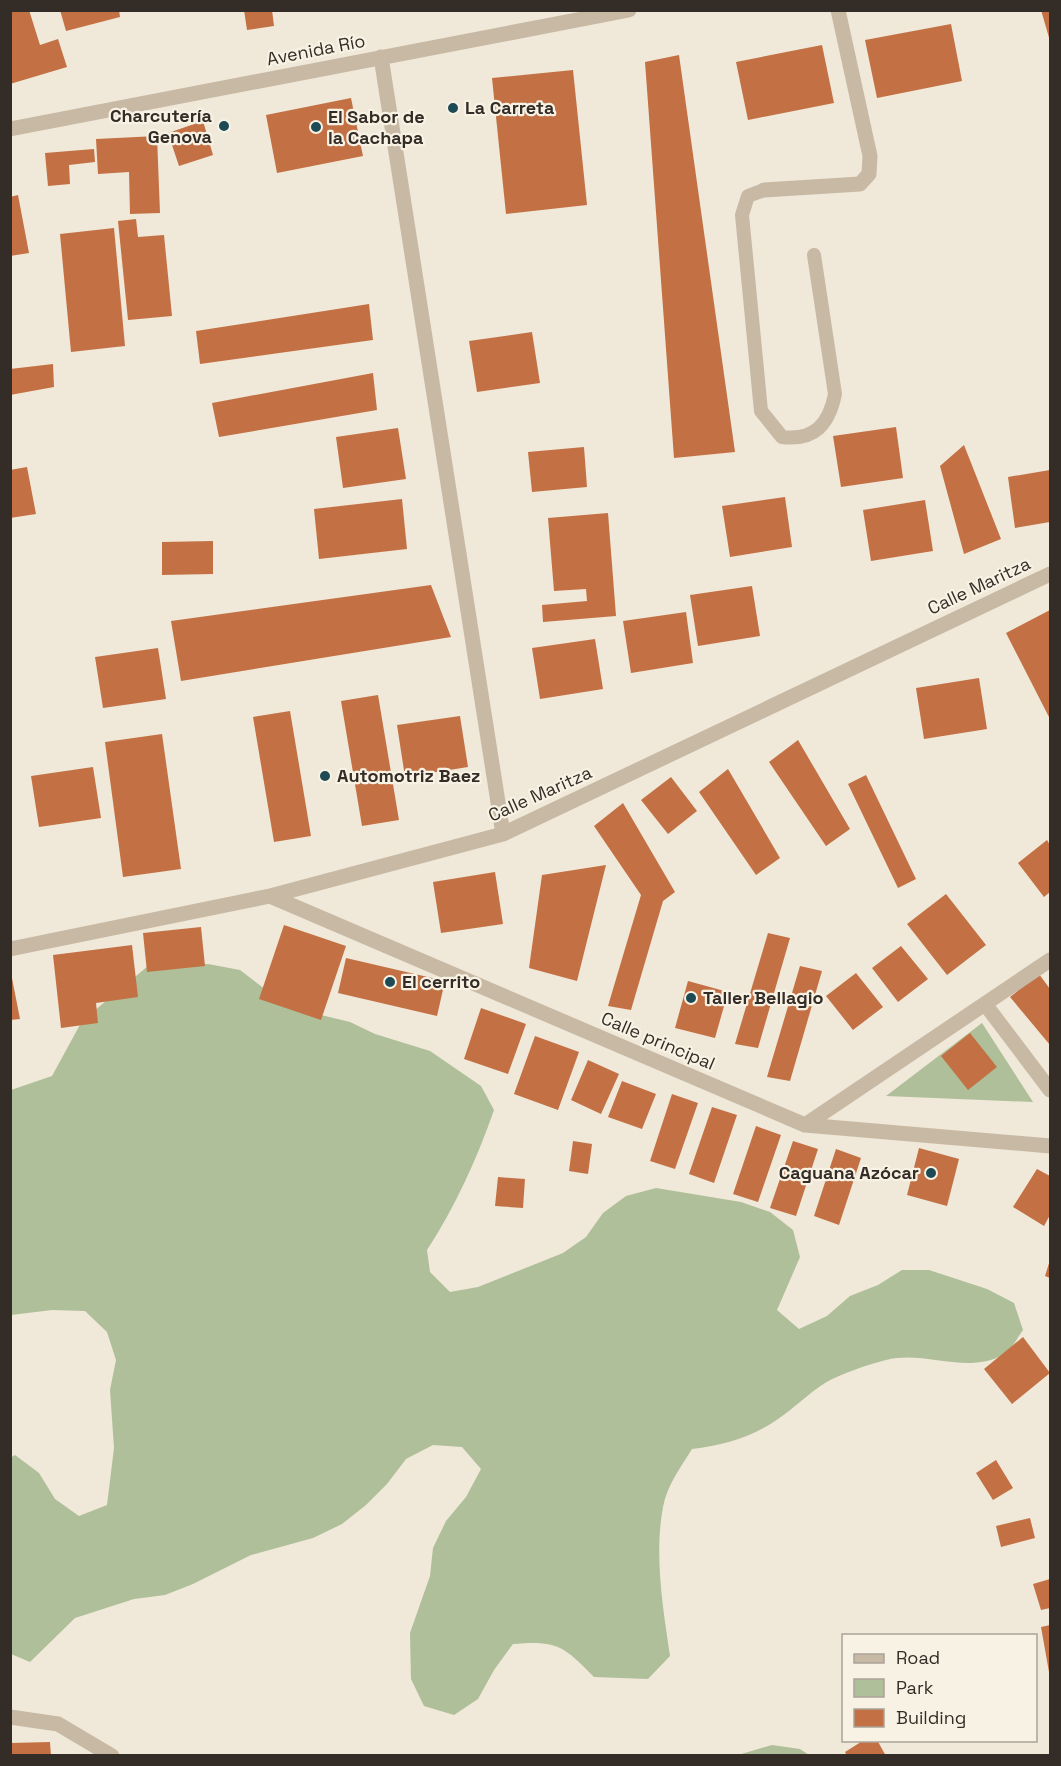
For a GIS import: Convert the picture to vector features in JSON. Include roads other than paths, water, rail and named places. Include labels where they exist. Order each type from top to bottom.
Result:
[{"type":"street","name":"Avenida Río","points":[[10,129],[629,10]]},
{"type":"street","points":[[764,190],[860,184],[869,174],[870,156],[838,10]]},
{"type":"street","points":[[381,57],[503,834]]},
{"type":"street","name":"Calle Maritza","points":[[10,949],[270,896],[503,834],[1050,574]]},
{"type":"street","name":"Calle principal","points":[[270,896],[805,1125],[1050,1146]]},
{"type":"street","points":[[805,1125],[1050,960]]},
{"type":"street","points":[[985,1004],[1050,1090]]},
{"type":"street","points":[[10,1716],[58,1724],[112,1755]]},
{"type":"lane","points":[[764,190],[748,196],[742,215],[760,411],[782,437],[798,439],[824,423],[831,414],[835,394],[814,255]]},
{"type":"place","name":"La Carreta","points":[[453,108]]},
{"type":"place","name":"Charcutería Genova","points":[[224,126]]},
{"type":"place","name":"El Sabor de la Cachapa","points":[[316,127]]},
{"type":"place","name":"Automotriz Baez","points":[[325,776]]},
{"type":"place","name":"El cerrito","points":[[390,982]]},
{"type":"place","name":"Taller Bellagio","points":[[691,998]]},
{"type":"place","name":"Caguana Azócar","points":[[931,1173]]}]
